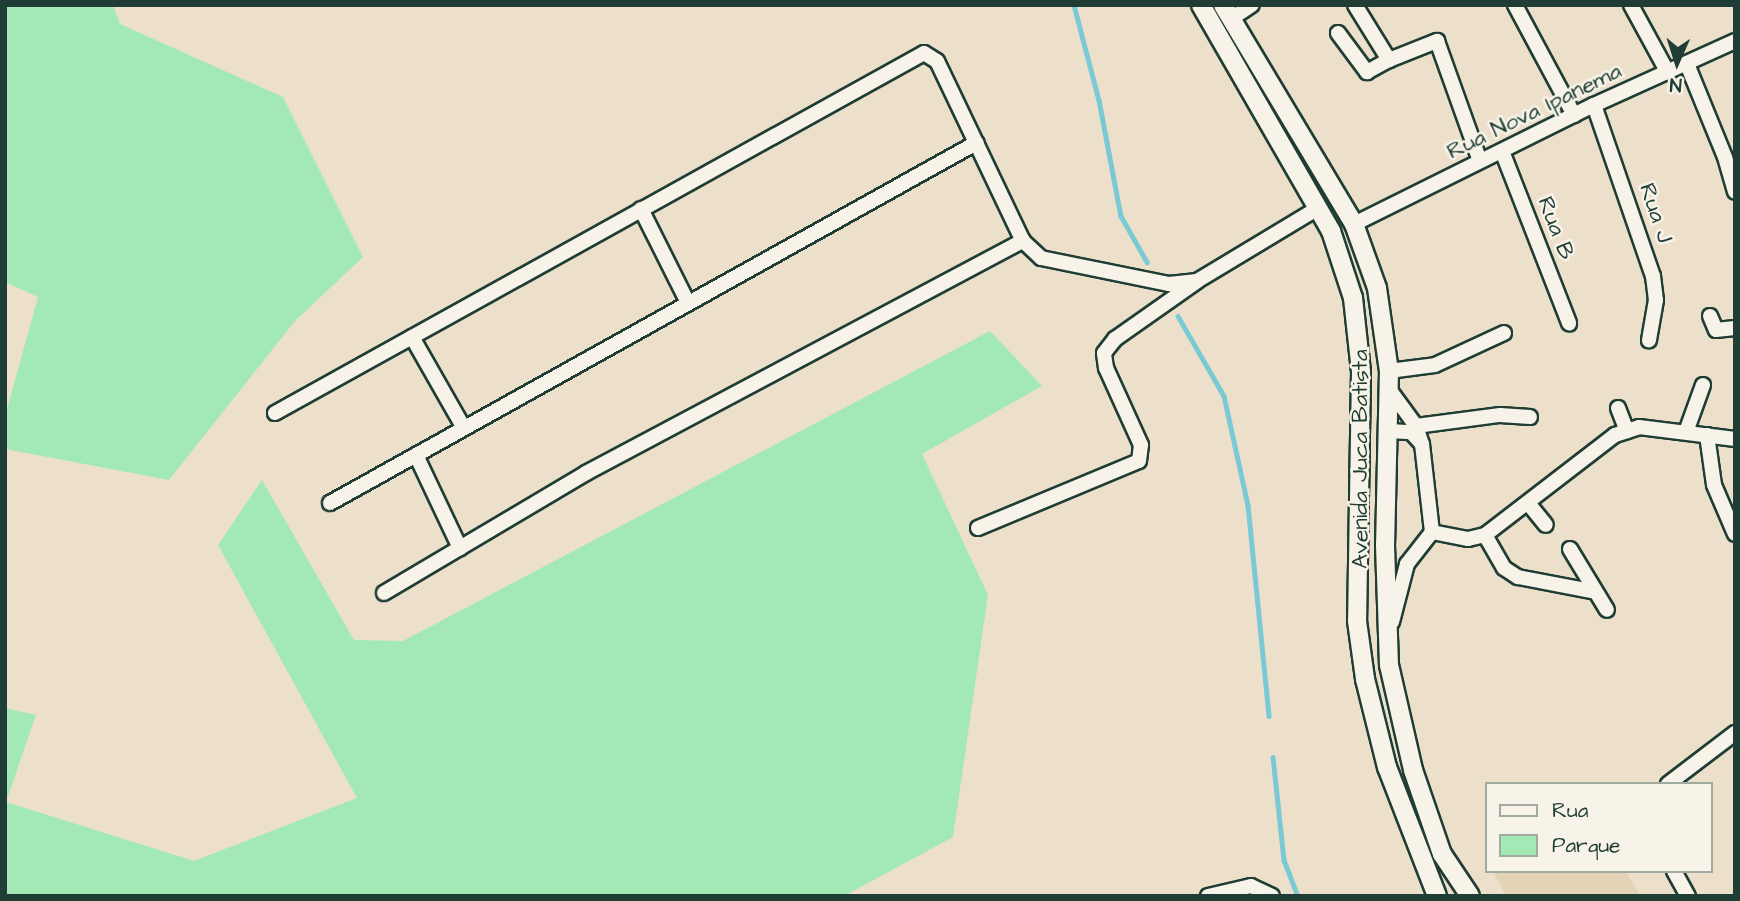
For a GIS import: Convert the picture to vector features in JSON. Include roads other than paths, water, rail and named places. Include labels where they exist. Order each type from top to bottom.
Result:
[{"type":"main road","name":"Avenida Juca Batista","points":[[1201,5],[1331,231],[1353,298],[1361,372],[1357,621],[1365,679],[1387,767],[1437,896]]},
{"type":"main road","name":"Avenida Juca Batista","points":[[1227,12],[1354,224],[1377,288],[1389,380],[1387,640],[1413,770],[1442,854],[1470,896]]},
{"type":"main road","points":[[1358,459],[1389,431]]},
{"type":"main road","points":[[1357,621],[1371,639],[1387,640]]},
{"type":"street","points":[[1227,12],[1252,5]]},
{"type":"street","points":[[1355,5],[1389,60]]},
{"type":"street","points":[[1515,5],[1574,115]]},
{"type":"street","points":[[1630,5],[1668,73]]},
{"type":"street","points":[[1338,33],[1367,72],[1437,41],[1480,161]]},
{"type":"street","name":"Rua Nova Ipanema","points":[[1354,224],[1594,105],[1735,41]]},
{"type":"street","points":[[275,413],[924,53],[937,61],[1023,241],[1041,258],[1101,274],[1169,284],[1197,281]]},
{"type":"street","points":[[1686,64],[1725,157],[1735,192]]},
{"type":"street","name":"Rua J","points":[[1594,105],[1653,276],[1656,300],[1649,340]]},
{"type":"street","points":[[330,503],[976,143]]},
{"type":"street","name":"Rua B","points":[[1502,151],[1569,323]]},
{"type":"street","points":[[978,528],[1139,461],[1141,445],[1106,368],[1104,353],[1115,339],[1197,281],[1318,208]]},
{"type":"street","points":[[641,209],[688,303]]},
{"type":"street","points":[[384,593],[586,473],[1023,241]]},
{"type":"street","points":[[1710,316],[1716,330],[1735,328]]},
{"type":"street","points":[[1387,640],[1408,564],[1432,532],[1422,444],[1416,426],[1389,380],[1436,365],[1504,333]]},
{"type":"street","points":[[412,337],[464,428]]},
{"type":"street","points":[[1686,432],[1703,385]]},
{"type":"street","points":[[1618,408],[1627,431]]},
{"type":"street","points":[[1416,426],[1500,415],[1530,417]]},
{"type":"street","points":[[1432,532],[1460,539],[1485,536],[1615,435],[1639,427],[1735,439]]},
{"type":"street","points":[[1389,431],[1411,432],[1422,444]]},
{"type":"street","points":[[1707,436],[1714,485],[1729,508],[1735,534]]},
{"type":"street","points":[[416,454],[460,548]]},
{"type":"street","points":[[1528,503],[1546,525]]},
{"type":"street","points":[[1485,536],[1504,569],[1518,577],[1596,592]]},
{"type":"street","points":[[1570,549],[1606,610]]},
{"type":"street","points":[[1671,782],[1735,733]]},
{"type":"street","points":[[1675,873],[1688,896]]},
{"type":"street","points":[[1208,896],[1251,886],[1272,896]]},
{"type":"waterway","points":[[1074,5],[1099,100],[1121,216],[1147,262]]},
{"type":"waterway","points":[[1178,316],[1224,396],[1248,505],[1269,716]]},
{"type":"waterway","points":[[1273,757],[1284,860],[1298,896]]}]
